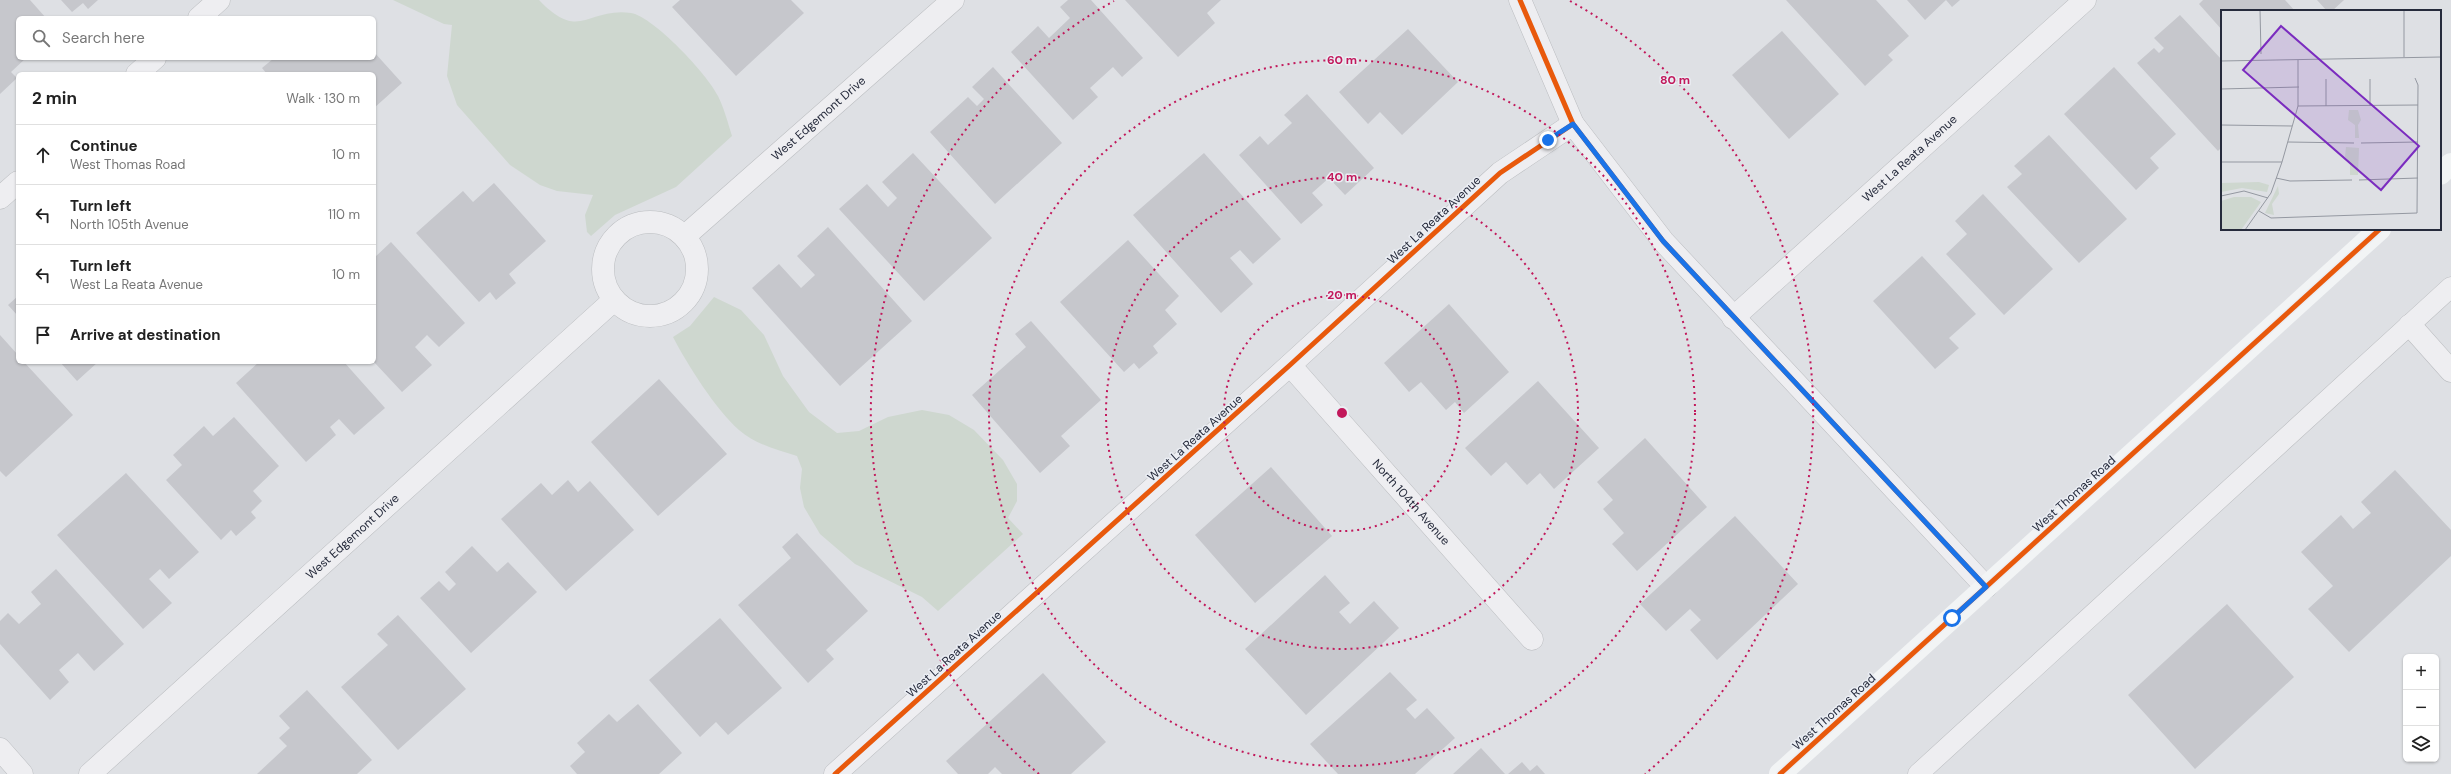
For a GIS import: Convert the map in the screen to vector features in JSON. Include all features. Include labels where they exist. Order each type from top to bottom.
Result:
[{"type":"main road","points":[[2441,173],[2451,164]]},
{"type":"main road","name":"West Thomas Road","points":[[1780,774],[2379,230]]},
{"type":"street","points":[[201,16],[219,0]]},
{"type":"street","name":"West Edgemont Drive","points":[[685,236],[953,0]]},
{"type":"street","points":[[1520,0],[1573,124],[1663,241],[1733,318],[1986,587]]},
{"type":"street","name":"West La Reata Avenue","points":[[1733,318],[2085,0]]},
{"type":"street","points":[[139,72],[153,60]]},
{"type":"street","name":"West La Reata Avenue","points":[[847,770],[1500,173],[1573,124]]},
{"type":"street","points":[[0,198],[16,184]]},
{"type":"street","points":[[647,222],[660,223],[674,228],[685,236],[694,252],[697,269],[696,282],[688,297],[675,308],[660,315],[643,316],[627,310],[614,300],[605,282],[604,260],[609,247],[618,234],[627,227],[647,222]]},
{"type":"street","name":"West Edgemont Drive","points":[[90,774],[614,300]]},
{"type":"street","points":[[2410,325],[2451,371]]},
{"type":"street","name":"North 104th Avenue","points":[[1290,365],[1532,639]]},
{"type":"street","points":[[0,749],[22,774]]},
{"type":"lane","points":[[1918,774],[2451,287]]},
{"type":"shaded area","points":[[393,0],[539,0],[553,13],[564,19],[575,21],[616,12],[631,13],[641,17],[666,35],[703,75],[718,96],[732,136],[676,187],[615,215],[591,236],[587,232],[585,215],[593,195],[557,191],[540,185],[510,165],[457,105],[447,76],[452,25],[444,24]]},
{"type":"shaded area","points":[[714,297],[741,310],[764,335],[783,376],[809,412],[837,433],[859,431],[888,417],[922,410],[949,415],[974,430],[1003,460],[1017,484],[1017,501],[1008,518],[1023,534],[938,611],[922,597],[855,564],[820,534],[804,507],[800,488],[802,469],[797,456],[759,443],[739,430],[712,399],[686,360],[673,337],[690,326]]},
{"type":"building","points":[[0,0],[30,0],[44,16],[16,16],[16,60],[24,60],[11,72],[16,79],[0,94]]},
{"type":"building","points":[[61,0],[98,0],[88,9],[83,3],[72,12]]},
{"type":"building","points":[[680,0],[791,0],[804,13],[736,76],[672,7]]},
{"type":"building","points":[[1068,0],[1091,0],[1143,58],[1122,77],[1113,67],[1090,88],[1098,97],[1073,120],[1011,52],[1038,26],[1049,38],[1070,18],[1060,7]]},
{"type":"building","points":[[1125,0],[1221,0],[1207,13],[1215,23],[1178,57]]},
{"type":"building","points":[[1786,0],[1876,0],[1909,36],[1888,55],[1893,60],[1865,86]]},
{"type":"building","points":[[1907,0],[1946,0],[1925,20]]},
{"type":"building","points":[[1946,0],[1960,0],[1952,7]]},
{"type":"building","points":[[2203,0],[2285,0],[2294,10],[2221,10],[2221,29],[2199,4]]},
{"type":"building","points":[[2317,0],[2344,0],[2333,10],[2326,10]]},
{"type":"building","points":[[2180,15],[2221,59],[2221,148],[2218,151],[2137,63],[2154,48],[2159,53],[2164,48],[2154,38]]},
{"type":"building","points":[[1408,29],[1458,82],[1402,135],[1380,112],[1368,124],[1339,92]]},
{"type":"building","points":[[1782,31],[1839,94],[1789,139],[1732,75]]},
{"type":"building","points":[[376,54],[402,83],[376,106],[376,72],[265,72],[262,68],[272,60],[376,60]]},
{"type":"building","points":[[993,67],[1062,143],[995,204],[930,132],[968,97],[977,106],[984,99],[972,87]]},
{"type":"building","points":[[2114,67],[2176,134],[2150,158],[2159,168],[2136,190],[2064,114]]},
{"type":"building","points":[[1307,94],[1374,168],[1345,195],[1329,178],[1312,193],[1323,205],[1301,224],[1239,155],[1260,136],[1268,145],[1292,123],[1284,115]]},
{"type":"building","points":[[2049,135],[2127,219],[2079,263],[2007,187],[2022,174],[2014,166]]},
{"type":"building","points":[[913,153],[992,238],[924,301],[839,209],[867,184],[888,207],[897,198],[882,182]]},
{"type":"building","points":[[1204,153],[1281,239],[1253,264],[1240,250],[1230,258],[1253,284],[1221,313],[1133,215]]},
{"type":"building","points":[[494,183],[546,241],[509,274],[516,283],[496,300],[490,292],[479,302],[416,233],[463,191],[473,202]]},
{"type":"building","points":[[1983,194],[2053,269],[2004,315],[1946,254],[1967,234],[1955,221]]},
{"type":"building","points":[[828,227],[912,321],[840,386],[752,288],[779,264],[801,288],[815,275],[797,256]]},
{"type":"building","points":[[1128,240],[1179,296],[1165,310],[1177,324],[1153,346],[1158,353],[1139,369],[1134,363],[1124,372],[1060,302]]},
{"type":"building","points":[[391,242],[465,323],[439,347],[427,335],[415,347],[432,365],[402,392],[376,364],[376,256]]},
{"type":"building","points":[[1922,256],[1976,314],[1949,338],[1959,348],[1935,369],[1873,301]]},
{"type":"building","points":[[16,298],[16,314],[8,305]]},
{"type":"building","points":[[1449,304],[1509,372],[1464,413],[1455,402],[1446,410],[1421,382],[1409,392],[1384,363]]},
{"type":"building","points":[[1031,321],[1101,400],[1061,436],[1070,446],[1040,473],[972,395],[1026,347],[1015,334]]},
{"type":"building","points":[[0,335],[16,353],[16,364],[26,364],[73,415],[6,477],[0,471]]},
{"type":"building","points":[[62,364],[96,364],[77,381]]},
{"type":"building","points":[[257,364],[346,364],[385,408],[354,435],[339,419],[330,427],[336,435],[306,462],[236,383]]},
{"type":"building","points":[[659,379],[727,454],[658,516],[591,442]]},
{"type":"building","points":[[1538,381],[1599,448],[1554,489],[1540,473],[1527,485],[1506,462],[1491,476],[1465,448]]},
{"type":"building","points":[[234,417],[279,466],[253,491],[262,501],[251,512],[256,518],[236,536],[231,530],[221,540],[166,480],[182,465],[173,455],[204,426],[213,436]]},
{"type":"building","points":[[1645,438],[1707,507],[1637,571],[1612,544],[1624,533],[1603,509],[1613,500],[1597,482]]},
{"type":"building","points":[[1271,467],[1332,536],[1255,603],[1195,535]]},
{"type":"building","points":[[2395,470],[2451,530],[2451,556],[2349,652],[2308,609],[2333,586],[2301,552],[2341,515],[2353,529],[2371,513],[2361,502]]},
{"type":"building","points":[[126,473],[199,552],[169,579],[160,569],[149,579],[172,603],[143,629],[57,535]]},
{"type":"building","points":[[568,480],[578,492],[590,481],[634,530],[566,591],[501,519],[541,483],[552,495]]},
{"type":"building","points":[[1735,516],[1798,584],[1717,660],[1690,630],[1701,620],[1690,609],[1666,631],[1640,604]]},
{"type":"building","points":[[797,533],[868,611],[826,650],[834,659],[808,683],[738,605],[791,558],[782,547]]},
{"type":"building","points":[[472,546],[497,572],[508,562],[537,592],[471,653],[420,598],[439,581],[449,591],[456,584],[445,572]]},
{"type":"building","points":[[56,569],[124,644],[94,671],[78,653],[59,670],[69,682],[50,700],[0,644],[0,621],[8,613],[19,624],[41,604],[31,592]]},
{"type":"building","points":[[1325,575],[1350,603],[1339,612],[1350,624],[1374,601],[1399,628],[1306,715],[1245,649]]},
{"type":"building","points":[[2227,604],[2294,677],[2195,769],[2128,695]]},
{"type":"building","points":[[398,615],[466,689],[398,750],[341,687],[388,645],[377,634]]},
{"type":"building","points":[[720,618],[782,688],[728,735],[716,722],[700,737],[649,680]]},
{"type":"building","points":[[1390,672],[1417,700],[1406,709],[1415,719],[1427,708],[1455,738],[1415,774],[1338,774],[1310,744]]},
{"type":"building","points":[[1043,673],[1106,742],[1071,774],[1002,774],[995,767],[988,774],[958,774],[946,761]]},
{"type":"building","points":[[307,690],[372,760],[357,774],[257,774],[287,746],[279,738],[290,728],[279,716]]},
{"type":"building","points":[[638,704],[682,753],[659,774],[577,774],[570,766],[585,752],[577,743],[609,714],[617,722]]},
{"type":"building","points":[[1481,748],[1505,774],[1453,774]]},
{"type":"building","points":[[1522,762],[1530,771],[1537,765],[1545,774],[1508,774]]},
{"type":"cycle path","points":[[1520,0],[1573,124],[1663,241],[1986,587]]},
{"type":"cycle path","points":[[835,774],[1290,365],[1500,173],[1573,124]]},
{"type":"cycle path","points":[[1780,774],[2379,230]]},
{"type":"route","points":[[1548,140],[1573,124],[1663,241],[1733,318],[1986,587],[1952,618]]}]
